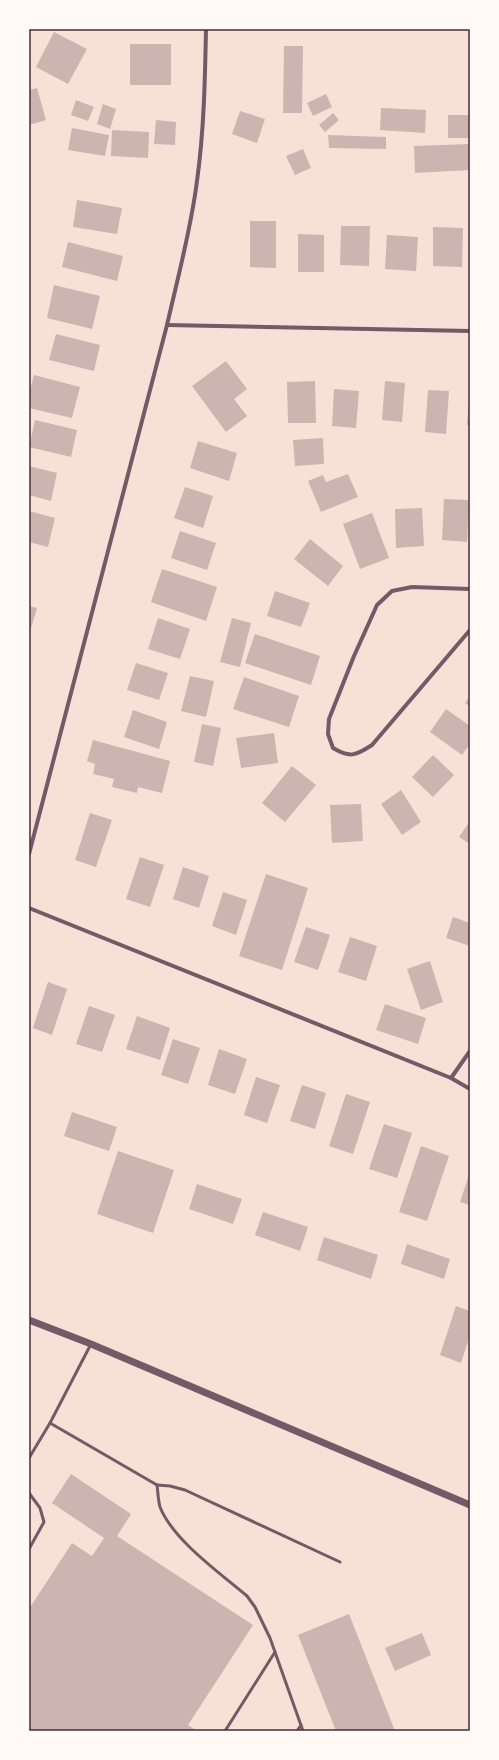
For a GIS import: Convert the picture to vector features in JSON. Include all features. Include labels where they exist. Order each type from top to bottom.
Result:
[{"type":"street","points":[[29,854],[167,324],[197,182],[204,118],[206,29]]},
{"type":"street","points":[[167,324],[470,331]]},
{"type":"street","points":[[470,589],[412,587],[392,591],[377,605],[354,656],[329,719],[328,734],[333,748],[345,755],[358,754],[372,745],[470,630]]},
{"type":"street","points":[[29,908],[452,1078],[470,1089]]},
{"type":"street","points":[[452,1078],[470,1051]]},
{"type":"street","points":[[29,1320],[91,1344],[470,1505]]},
{"type":"lane","points":[[29,1458],[50,1423],[91,1344]]},
{"type":"lane","points":[[50,1423],[157,1486],[170,1486],[185,1490],[340,1562]]},
{"type":"lane","points":[[157,1486],[160,1506],[182,1540],[247,1596],[255,1606],[270,1638],[304,1731]]},
{"type":"lane","points":[[29,1493],[40,1508],[44,1522],[29,1549]]},
{"type":"lane","points":[[225,1731],[275,1652]]},
{"type":"lane","points":[[297,1731],[301,1725]]},
{"type":"building","points":[[54,32],[87,49],[68,84],[36,67]]},
{"type":"building","points":[[130,44],[171,44],[171,85],[130,85]]},
{"type":"building","points":[[284,46],[303,46],[302,113],[283,113]]},
{"type":"building","points":[[37,88],[46,120],[29,125],[29,90]]},
{"type":"building","points":[[326,94],[332,107],[313,116],[307,103]]},
{"type":"building","points":[[76,100],[94,107],[88,121],[71,115]]},
{"type":"building","points":[[103,104],[116,109],[110,129],[97,124]]},
{"type":"building","points":[[381,108],[426,110],[425,133],[380,130]]},
{"type":"building","points":[[240,111],[265,119],[257,143],[232,134]]},
{"type":"building","points":[[333,113],[339,120],[325,132],[319,125]]},
{"type":"building","points":[[448,115],[470,115],[470,138],[448,138]]},
{"type":"building","points":[[156,120],[176,122],[175,145],[154,144]]},
{"type":"building","points":[[72,128],[109,135],[105,156],[68,150]]},
{"type":"building","points":[[112,130],[149,132],[148,158],[111,156]]},
{"type":"building","points":[[328,135],[386,137],[386,149],[329,148]]},
{"type":"building","points":[[470,144],[470,170],[415,173],[414,146]]},
{"type":"building","points":[[303,149],[311,168],[295,175],[286,156]]},
{"type":"building","points":[[77,200],[122,208],[117,234],[73,227]]},
{"type":"building","points":[[250,221],[276,221],[276,268],[250,267]]},
{"type":"building","points":[[341,226],[370,226],[369,266],[340,265]]},
{"type":"building","points":[[433,227],[463,228],[462,267],[433,266]]},
{"type":"building","points":[[298,234],[324,235],[324,272],[298,272]]},
{"type":"building","points":[[387,235],[418,237],[416,271],[385,269]]},
{"type":"building","points":[[68,242],[123,256],[117,281],[62,267]]},
{"type":"building","points":[[54,285],[100,296],[92,329],[47,318]]},
{"type":"building","points":[[56,334],[100,345],[94,371],[49,360]]},
{"type":"building","points":[[226,361],[247,389],[234,399],[247,416],[226,432],[192,386]]},
{"type":"building","points":[[34,375],[80,387],[72,418],[29,408],[29,394]]},
{"type":"building","points":[[315,381],[316,423],[288,423],[287,382]]},
{"type":"building","points":[[385,381],[405,383],[402,422],[382,420]]},
{"type":"building","points":[[334,389],[359,391],[356,428],[332,426]]},
{"type":"building","points":[[428,390],[449,391],[446,434],[425,432]]},
{"type":"building","points":[[469,400],[470,425],[467,425]]},
{"type":"building","points":[[35,420],[77,430],[71,457],[29,447]]},
{"type":"building","points":[[323,438],[324,464],[295,466],[293,440]]},
{"type":"building","points":[[198,441],[237,453],[229,481],[190,468]]},
{"type":"building","points":[[29,466],[57,473],[51,501],[29,495]]},
{"type":"building","points":[[348,474],[358,497],[321,512],[308,481],[323,475],[326,482]]},
{"type":"building","points":[[185,487],[213,496],[203,528],[174,518]]},
{"type":"building","points":[[444,499],[469,500],[467,542],[442,540]]},
{"type":"building","points":[[422,508],[424,546],[396,548],[395,509]]},
{"type":"building","points":[[29,511],[55,518],[48,547],[29,542]]},
{"type":"building","points":[[372,513],[389,558],[360,569],[343,524]]},
{"type":"building","points":[[180,531],[216,543],[207,570],[171,558]]},
{"type":"building","points":[[310,539],[343,566],[328,586],[294,559]]},
{"type":"building","points":[[162,569],[217,587],[206,621],[151,602]]},
{"type":"building","points":[[275,591],[310,603],[301,627],[267,616]]},
{"type":"building","points":[[29,606],[37,608],[29,635]]},
{"type":"building","points":[[158,618],[190,629],[180,659],[148,649]]},
{"type":"building","points":[[232,618],[251,623],[240,667],[220,662]]},
{"type":"building","points":[[255,634],[320,656],[311,685],[245,663]]},
{"type":"building","points":[[136,663],[168,673],[159,700],[127,690]]},
{"type":"building","points":[[190,676],[214,681],[206,717],[181,711]]},
{"type":"building","points":[[244,677],[299,696],[289,727],[233,709]]},
{"type":"building","points":[[470,696],[470,707],[465,703]]},
{"type":"building","points":[[446,709],[470,726],[470,744],[462,755],[430,732]]},
{"type":"building","points":[[133,710],[167,722],[159,749],[124,737]]},
{"type":"building","points":[[202,724],[221,728],[213,766],[194,762]]},
{"type":"building","points":[[274,733],[278,763],[241,768],[236,738]]},
{"type":"building","points":[[93,740],[170,761],[162,793],[138,787],[137,793],[112,787],[114,779],[93,774],[95,764],[87,761]]},
{"type":"building","points":[[433,755],[454,775],[433,797],[412,777]]},
{"type":"building","points":[[292,766],[316,785],[285,822],[262,803]]},
{"type":"building","points":[[401,790],[421,822],[402,835],[381,804]]},
{"type":"building","points":[[361,804],[363,841],[332,843],[330,805]]},
{"type":"building","points":[[90,813],[112,820],[96,867],[75,860]]},
{"type":"building","points":[[470,821],[470,844],[459,837]]},
{"type":"building","points":[[140,857],[164,865],[150,907],[126,899]]},
{"type":"building","points":[[183,867],[209,876],[199,908],[173,899]]},
{"type":"building","points":[[266,874],[308,888],[282,970],[239,956]]},
{"type":"building","points":[[223,892],[247,900],[236,935],[212,926]]},
{"type":"building","points":[[453,917],[470,923],[470,946],[446,938]]},
{"type":"building","points":[[306,927],[330,935],[318,970],[294,962]]},
{"type":"building","points":[[350,937],[377,946],[366,981],[338,972]]},
{"type":"building","points":[[430,961],[443,1002],[421,1010],[407,969]]},
{"type":"building","points":[[48,982],[67,989],[52,1035],[33,1028]]},
{"type":"building","points":[[385,1004],[426,1018],[418,1044],[376,1030]]},
{"type":"building","points":[[89,1006],[115,1015],[102,1052],[76,1044]]},
{"type":"building","points":[[137,1016],[170,1028],[160,1060],[126,1049]]},
{"type":"building","points":[[173,1039],[200,1048],[188,1084],[161,1075]]},
{"type":"building","points":[[219,1049],[247,1059],[235,1094],[208,1085]]},
{"type":"building","points":[[256,1077],[280,1085],[267,1123],[244,1115]]},
{"type":"building","points":[[302,1085],[326,1093],[315,1129],[290,1121]]},
{"type":"building","points":[[346,1094],[370,1102],[353,1154],[329,1146]]},
{"type":"building","points":[[72,1112],[117,1127],[109,1151],[64,1136]]},
{"type":"building","points":[[384,1124],[412,1133],[397,1178],[369,1169]]},
{"type":"building","points":[[421,1146],[449,1156],[427,1221],[399,1212]]},
{"type":"building","points":[[118,1151],[174,1170],[153,1233],[97,1214]]},
{"type":"building","points":[[470,1172],[470,1205],[460,1202]]},
{"type":"building","points":[[197,1184],[242,1199],[233,1224],[189,1209]]},
{"type":"building","points":[[263,1212],[308,1227],[300,1251],[255,1235]]},
{"type":"building","points":[[324,1237],[378,1255],[371,1279],[317,1260]]},
{"type":"building","points":[[407,1244],[450,1259],[444,1279],[401,1264]]},
{"type":"building","points":[[456,1306],[470,1311],[470,1335],[461,1363],[440,1355]]},
{"type":"building","points":[[71,1474],[131,1514],[117,1536],[253,1625],[188,1725],[197,1731],[29,1731],[29,1609],[72,1543],[92,1556],[104,1538],[52,1503]]},
{"type":"building","points":[[349,1614],[395,1731],[336,1731],[298,1635]]},
{"type":"building","points":[[422,1633],[431,1655],[395,1671],[385,1648]]}]
